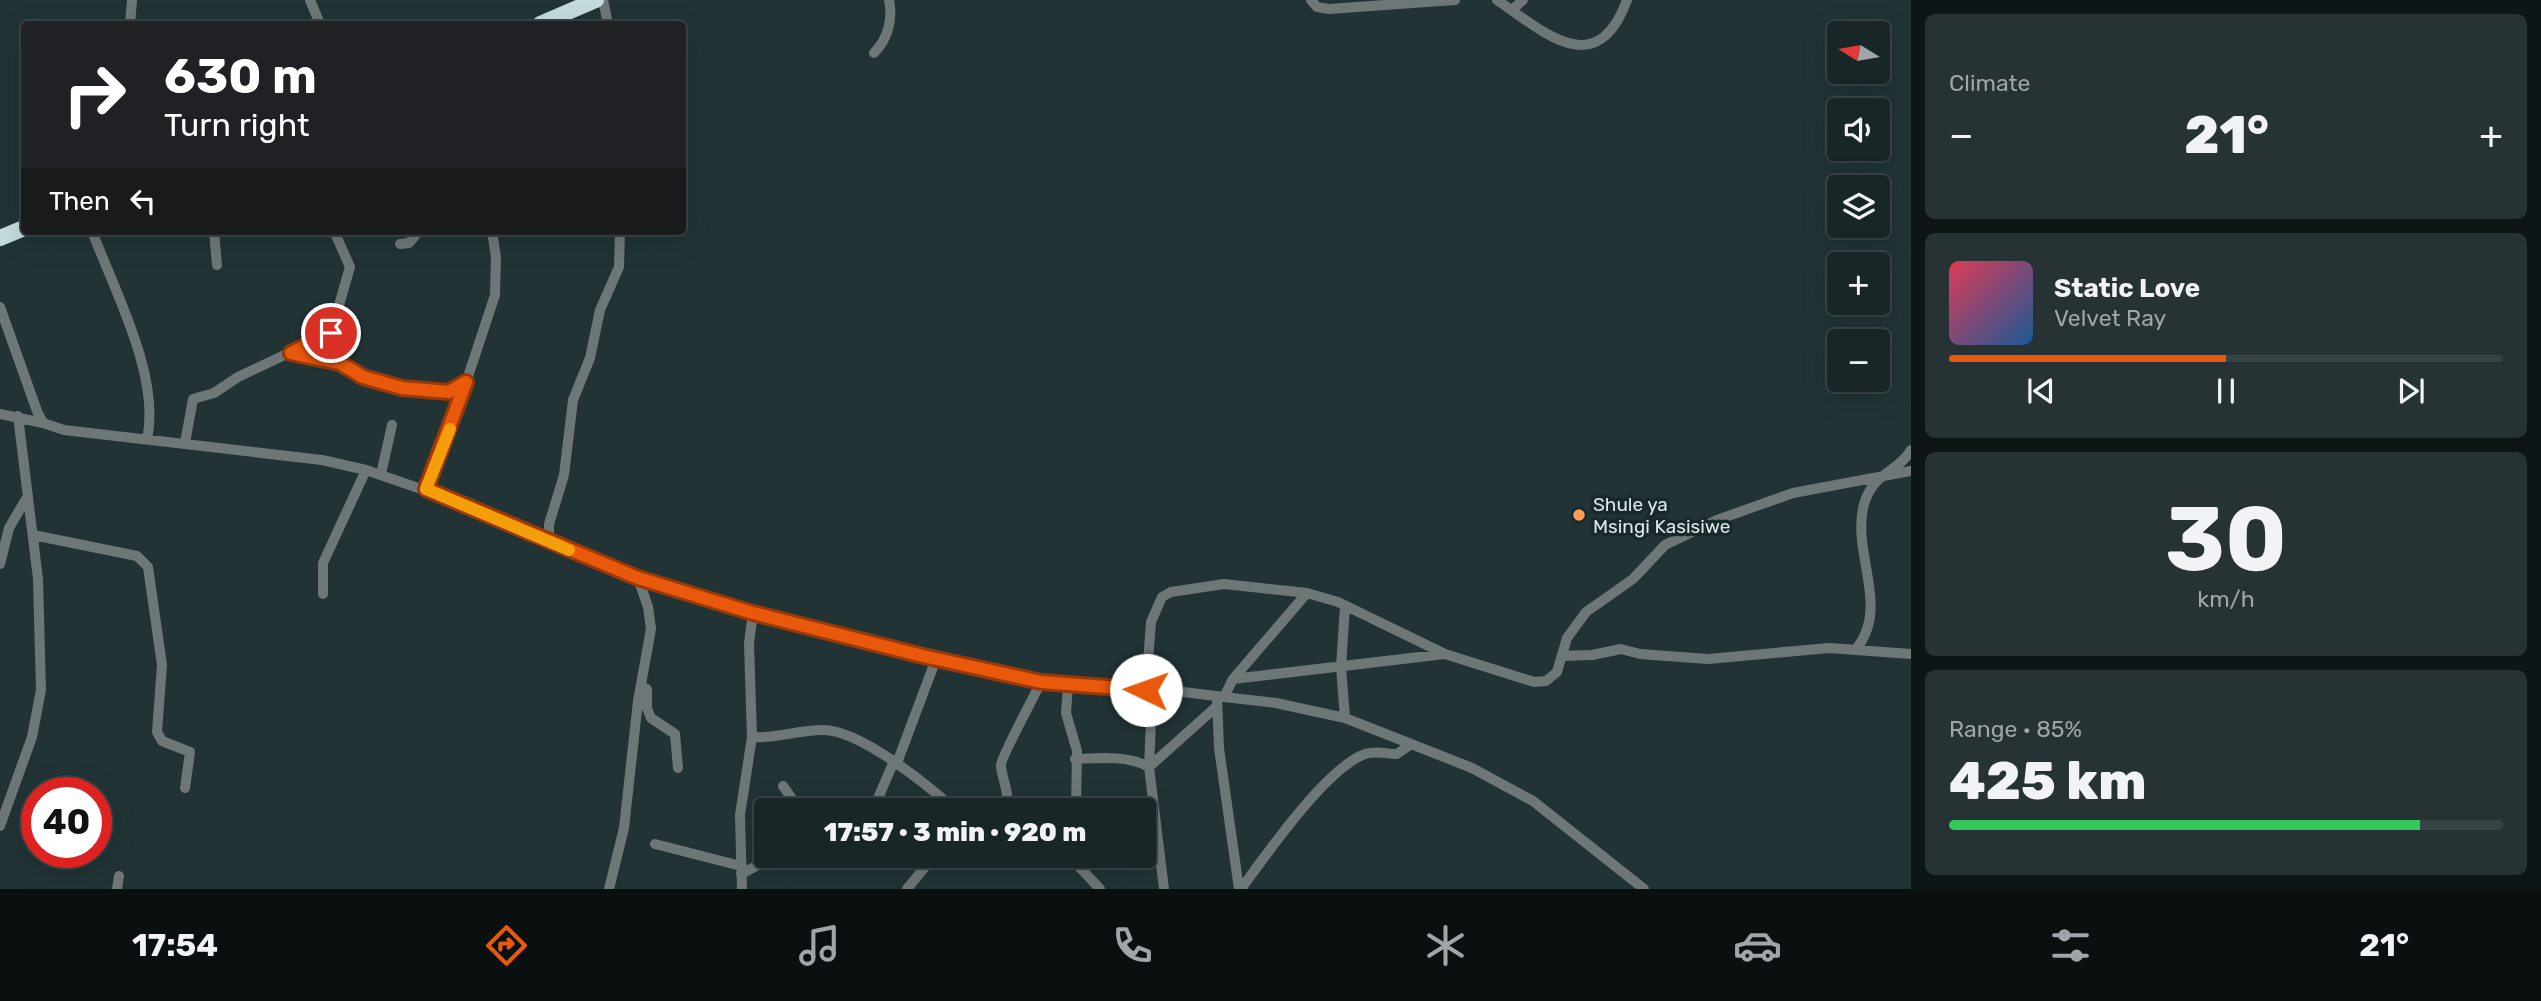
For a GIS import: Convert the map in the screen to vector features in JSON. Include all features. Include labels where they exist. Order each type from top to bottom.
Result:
[{"type":"highway","points":[[547,21],[596,0]]},
{"type":"highway","points":[[0,238],[21,229]]},
{"type":"street","points":[[130,21],[132,0]]},
{"type":"street","points":[[310,0],[319,21]]},
{"type":"street","points":[[603,0],[607,21]]},
{"type":"street","points":[[874,53],[887,35],[891,14],[889,0]]},
{"type":"street","points":[[1311,0],[1317,7],[1329,9],[1455,0]]},
{"type":"street","points":[[1497,0],[1549,34],[1579,47],[1596,43],[1609,33],[1627,0]]},
{"type":"street","points":[[1513,10],[1523,0]]},
{"type":"street","points":[[94,235],[138,351],[152,408],[148,439]]},
{"type":"street","points":[[214,235],[217,265]]},
{"type":"street","points":[[185,443],[191,401],[214,393],[324,338],[333,328],[350,267],[336,235]]},
{"type":"street","points":[[400,244],[409,243],[416,235]]},
{"type":"street","points":[[426,489],[495,295],[496,257],[493,235]]},
{"type":"street","points":[[548,542],[549,524],[564,475],[573,400],[590,358],[599,313],[619,267],[620,235]]},
{"type":"street","points":[[0,307],[43,423]]},
{"type":"street","points":[[291,353],[340,363],[363,377],[402,388],[449,392],[466,382]]},
{"type":"street","points":[[0,414],[18,416],[64,430],[322,460],[382,474],[426,489],[638,578],[753,613],[936,659],[1068,686],[1146,690],[1219,700],[1276,703],[1345,718],[1472,768],[1534,801],[1644,889]]},
{"type":"street","points":[[0,826],[27,752],[40,706],[38,579],[26,499],[18,416]]},
{"type":"street","points":[[382,474],[392,425]]},
{"type":"street","points":[[1857,648],[1865,638],[1870,615],[1869,576],[1863,555],[1862,517],[1872,486],[1911,450]]},
{"type":"street","points":[[323,594],[323,563],[366,470]]},
{"type":"street","points":[[1164,889],[1149,767],[1151,721],[1146,690],[1152,618],[1163,597],[1171,592],[1224,584],[1307,593],[1345,606],[1445,653],[1482,667],[1541,682],[1557,672],[1567,638],[1586,612],[1633,579],[1665,545],[1717,520],[1793,494],[1882,474],[1911,471]]},
{"type":"street","points":[[0,564],[9,528],[26,499]]},
{"type":"street","points":[[33,535],[137,556],[148,567],[162,665],[157,732],[162,741],[190,752],[185,788]]},
{"type":"street","points":[[609,889],[624,828],[641,686],[651,629],[648,607],[638,578]]},
{"type":"street","points":[[1149,767],[1219,700],[1233,679],[1307,593]]},
{"type":"street","points":[[1345,606],[1341,667],[1345,718]]},
{"type":"street","points":[[742,889],[742,794],[752,737],[749,643],[753,613]]},
{"type":"street","points":[[1562,656],[1592,655],[1621,649],[1640,654],[1708,659],[1806,649],[1857,648],[1911,654]]},
{"type":"street","points":[[1233,679],[1445,653]]},
{"type":"street","points":[[878,798],[936,659]]},
{"type":"street","points":[[1006,798],[1001,770],[1003,754],[1017,734],[1041,682]]},
{"type":"street","points":[[641,686],[647,689],[647,708],[651,718],[671,730],[677,738],[678,768]]},
{"type":"street","points":[[1068,686],[1066,713],[1075,741],[1076,798]]},
{"type":"street","points":[[1219,700],[1240,889]]},
{"type":"street","points":[[752,737],[831,731],[880,751],[940,798]]},
{"type":"street","points":[[1240,889],[1329,781],[1361,756],[1376,752],[1400,754],[1410,745]]},
{"type":"street","points":[[1075,759],[1121,759],[1138,761],[1149,767]]},
{"type":"street","points":[[783,786],[791,798]]},
{"type":"street","points":[[654,844],[741,870],[754,866]]},
{"type":"street","points":[[912,886],[925,868]]},
{"type":"street","points":[[1082,868],[1100,889]]},
{"type":"street","points":[[117,889],[119,876]]},
{"type":"slow traffic","points":[[450,429],[426,489],[569,550]]},
{"type":"place","name":"Shule ya Msingi Kasisiwe","points":[[1579,515]]},
{"type":"route","points":[[331,333],[291,353],[348,365],[356,374],[377,383],[402,388],[449,392],[466,382],[426,489],[638,578],[753,613],[923,656],[1041,682],[1146,690]]}]
